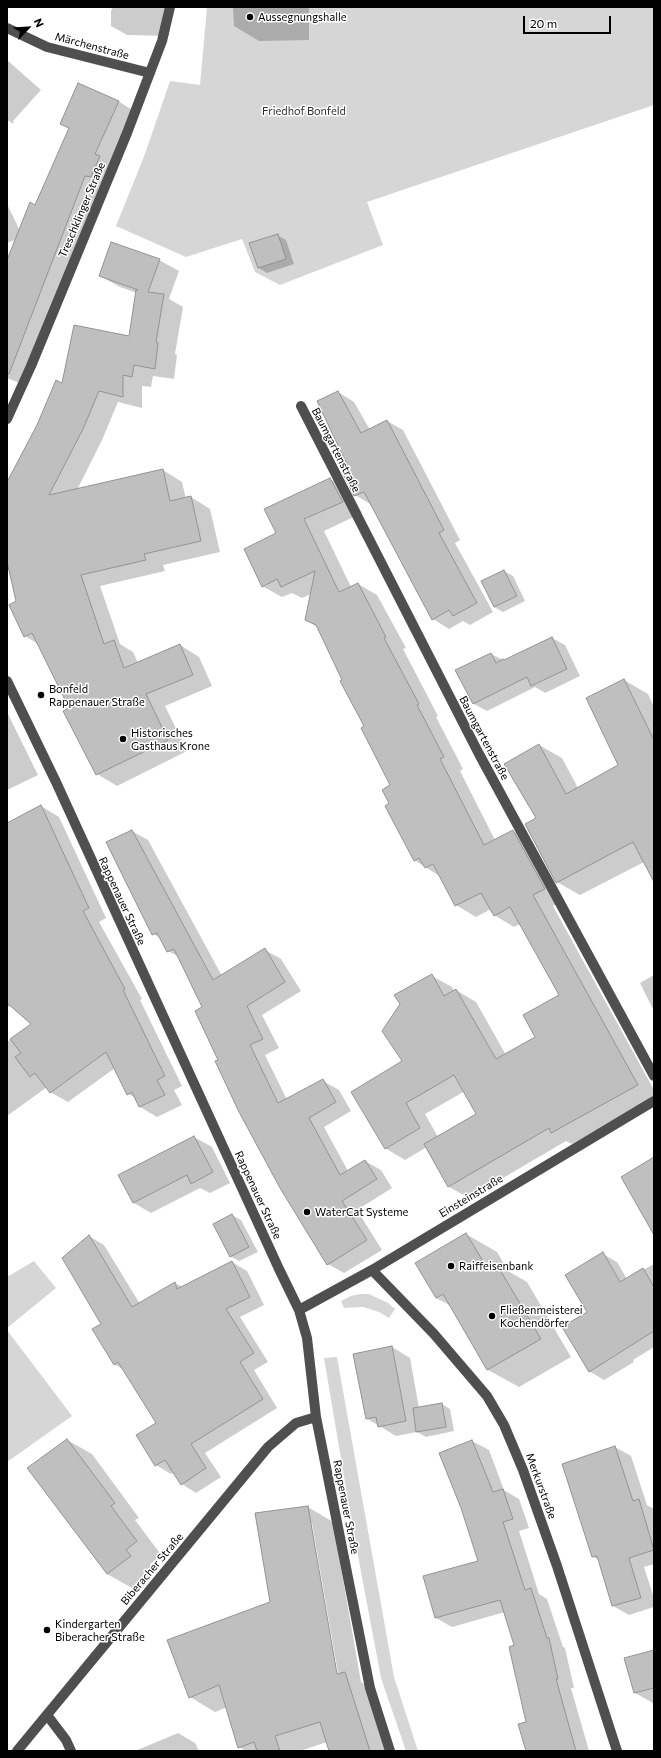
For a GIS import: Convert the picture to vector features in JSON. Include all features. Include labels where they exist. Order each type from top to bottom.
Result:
[{"type":"street","name":"Treschklinger Straße","points":[[7,419],[31,366],[127,133],[162,41],[170,7]]},
{"type":"street","name":"Märchenstraße","points":[[7,28],[47,46],[150,73]]},
{"type":"street","name":"Baumgartenstraße","points":[[300,406],[479,754],[654,1076]]},
{"type":"street","name":"Rappenauer Straße","points":[[7,681],[56,782],[299,1310],[307,1338],[316,1417],[370,1688],[390,1751]]},
{"type":"street","name":"Einsteinstraße","points":[[299,1310],[372,1270],[654,1101]]},
{"type":"street","name":"Merkurstraße","points":[[372,1270],[434,1334],[486,1396],[504,1425],[523,1470],[557,1566],[617,1751]]},
{"type":"street","name":"Biberacher Straße","points":[[18,1751],[268,1447],[296,1423],[316,1417]]},
{"type":"street","points":[[47,1715],[66,1740],[71,1751]]},
{"type":"green space","name":"Friedhof Bonfeld","points":[[207,7],[654,7],[654,105],[367,202],[383,245],[280,285],[255,272],[242,239],[186,257],[116,226],[145,154],[170,81],[200,85]]},
{"type":"green space","points":[[34,1261],[56,1288],[7,1328],[7,1274],[9,1276]]},
{"type":"green space","points":[[369,1294],[388,1303],[395,1309],[389,1318],[379,1312],[363,1307],[344,1308],[341,1301],[351,1296]]},
{"type":"green space","points":[[7,1330],[72,1416],[7,1462]]},
{"type":"green space","points":[[337,1357],[394,1677],[418,1751],[406,1751],[381,1678],[352,1524],[324,1358]]},
{"type":"building","points":[[78,83],[119,101],[95,154],[100,156],[91,177],[85,176],[9,374],[7,374],[7,260],[30,202],[35,205],[69,128],[60,124]]},
{"type":"building","points":[[278,234],[286,259],[258,268],[249,243]]},
{"type":"building","points":[[111,242],[160,259],[148,292],[164,294],[156,342],[158,343],[155,369],[134,365],[132,377],[123,375],[123,397],[99,391],[83,429],[49,495],[163,469],[170,501],[191,496],[201,541],[144,554],[146,560],[81,575],[104,644],[114,640],[124,668],[180,644],[193,675],[146,694],[168,740],[96,775],[63,711],[69,708],[32,633],[24,637],[9,605],[16,601],[7,562],[7,482],[37,425],[56,380],[62,383],[74,325],[129,336],[136,290],[138,290],[99,276]]},
{"type":"building","points":[[338,391],[361,433],[387,420],[444,530],[439,533],[477,603],[453,616],[449,610],[432,620],[364,492],[354,496],[342,472],[349,469],[317,401]]},
{"type":"building","points":[[330,478],[343,502],[304,519],[339,592],[358,583],[386,637],[384,638],[419,704],[417,705],[444,757],[440,759],[484,845],[513,830],[545,889],[533,895],[638,1085],[551,1133],[549,1128],[448,1187],[424,1144],[476,1114],[454,1075],[406,1103],[420,1128],[385,1149],[351,1092],[402,1061],[382,1031],[400,1004],[394,995],[432,974],[444,996],[456,989],[496,1059],[535,1037],[523,1015],[559,995],[510,907],[494,916],[481,893],[455,906],[433,864],[425,868],[419,858],[414,861],[385,806],[389,803],[382,790],[390,785],[361,728],[364,726],[340,681],[342,680],[316,625],[305,620],[315,571],[281,587],[277,579],[262,587],[244,549],[276,533],[264,509]]},
{"type":"building","points":[[504,570],[517,596],[494,607],[481,581]]},
{"type":"building","points":[[552,637],[567,669],[531,686],[527,677],[473,704],[455,670],[491,653],[496,663]]},
{"type":"building","points":[[624,679],[654,740],[654,882],[633,842],[556,883],[525,824],[536,818],[504,764],[539,744],[566,794],[618,765],[586,698]]},
{"type":"building","points":[[41,805],[89,908],[83,911],[125,989],[123,990],[165,1076],[157,1080],[165,1095],[139,1107],[132,1092],[127,1095],[106,1052],[50,1093],[35,1073],[30,1077],[15,1057],[21,1053],[10,1039],[31,1024],[7,1003],[7,823]]},
{"type":"building","points":[[132,830],[213,980],[265,948],[285,982],[247,1006],[263,1039],[250,1045],[278,1103],[323,1079],[336,1102],[309,1118],[340,1175],[365,1160],[377,1179],[342,1201],[367,1240],[327,1265],[280,1188],[239,1112],[215,1061],[218,1060],[195,1011],[202,1007],[174,949],[167,952],[157,933],[152,935],[106,842]]},
{"type":"building","points":[[194,1136],[213,1172],[191,1184],[187,1175],[133,1203],[118,1175]]},
{"type":"building","points":[[654,1157],[654,1235],[621,1177]]},
{"type":"building","points":[[232,1214],[249,1247],[230,1257],[213,1224]]},
{"type":"building","name":"Fließenmeisterei Kochendörfer","points":[[466,1233],[487,1268],[496,1263],[541,1339],[487,1370],[443,1294],[436,1298],[415,1263]]},
{"type":"building","points":[[89,1235],[132,1307],[175,1282],[177,1289],[232,1261],[250,1297],[226,1309],[254,1353],[240,1362],[263,1399],[191,1444],[206,1468],[181,1485],[165,1460],[155,1466],[136,1435],[156,1423],[118,1362],[114,1365],[92,1329],[101,1324],[62,1258]]},
{"type":"building","points":[[603,1252],[620,1282],[643,1268],[654,1287],[654,1331],[589,1372],[562,1327],[587,1312],[565,1275]]},
{"type":"building","points":[[392,1346],[406,1421],[378,1427],[376,1417],[366,1419],[353,1354]]},
{"type":"building","points":[[442,1403],[446,1427],[416,1432],[413,1408]]},
{"type":"building","points":[[67,1439],[115,1503],[111,1506],[137,1541],[126,1550],[131,1556],[107,1574],[27,1468]]},
{"type":"building","points":[[472,1440],[493,1492],[503,1489],[513,1519],[503,1522],[525,1590],[531,1588],[547,1638],[549,1638],[558,1679],[556,1679],[576,1751],[526,1751],[518,1724],[526,1722],[509,1647],[514,1645],[500,1600],[435,1618],[423,1576],[478,1561],[461,1508],[439,1453]]},
{"type":"building","points":[[615,1446],[633,1501],[639,1499],[654,1550],[629,1558],[641,1598],[612,1606],[597,1556],[592,1557],[562,1464]]},
{"type":"building","points":[[308,1506],[337,1674],[345,1672],[370,1751],[329,1751],[320,1722],[275,1736],[280,1751],[257,1751],[254,1742],[238,1748],[219,1685],[189,1698],[167,1640],[270,1602],[255,1513]]},
{"type":"building","points":[[654,1650],[654,1688],[634,1693],[624,1658]]},
{"type":"place","name":"Aussegnungshalle","points":[[250,17]]},
{"type":"place","name":"Bonfeld Rappenauer Straße","points":[[41,695]]},
{"type":"place","name":"Historisches Gasthaus Krone","points":[[123,739]]},
{"type":"place","name":"WaterCat Systeme","points":[[307,1212]]},
{"type":"place","name":"Raiffeisenbank","points":[[451,1266]]},
{"type":"place","name":"Fließenmeisterei Kochendörfer","points":[[492,1316]]},
{"type":"place","name":"Kindergarten Biberacher Straße","points":[[47,1630]]}]
